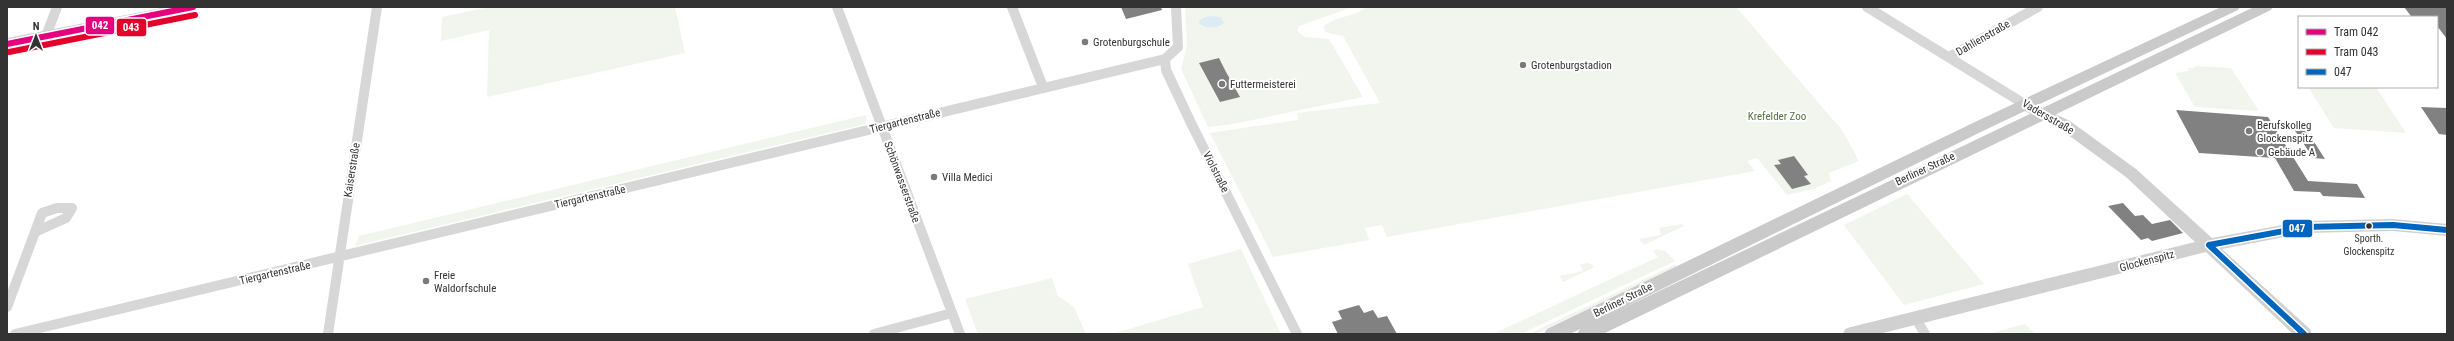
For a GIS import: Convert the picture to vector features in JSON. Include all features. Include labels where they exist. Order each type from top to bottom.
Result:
[{"type":"main road","points":[[7,43],[189,7]]},
{"type":"main road","name":"Berliner Straße","points":[[1553,334],[2026,105],[2233,7]]},
{"type":"main road","name":"Berliner Straße","points":[[1586,334],[2266,7]]},
{"type":"main road","name":"Vadersstraße","points":[[2026,105],[2065,125],[2131,173],[2304,334]]},
{"type":"main road","name":"Glockenspitz","points":[[1851,334],[2209,245],[2305,227],[2393,226],[2447,230]]},
{"type":"street","points":[[46,36],[58,7]]},
{"type":"street","name":"Kaiserstraße","points":[[328,334],[338,257],[377,7]]},
{"type":"street","name":"Schönwasserstraße","points":[[837,7],[960,334]]},
{"type":"street","points":[[1012,7],[1043,87]]},
{"type":"street","points":[[1165,59],[1178,47],[1176,7]]},
{"type":"street","name":"Dahlienstraße","points":[[1949,57],[2038,7]]},
{"type":"street","name":"Vadersstraße","points":[[1873,8],[2026,105]]},
{"type":"street","name":"Tiergartenstraße","points":[[15,334],[1165,59]]},
{"type":"street","name":"Violstraße","points":[[1165,59],[1166,70],[1191,123],[1297,334]]},
{"type":"street","points":[[7,307],[34,232]]},
{"type":"street","points":[[874,334],[952,313]]},
{"type":"street","points":[[1916,319],[1925,334]]},
{"type":"green space","points":[[489,7],[675,7],[685,53],[487,97],[489,30],[441,41],[442,17]]},
{"type":"green space","points":[[1185,7],[1353,7],[1299,26],[1297,31],[1305,37],[1329,39],[1363,97],[1233,124],[1208,127],[1181,69],[1187,46]]},
{"type":"green space","name":"Krefelder Zoo","points":[[1367,7],[1736,7],[1842,130],[1859,161],[1829,173],[1831,181],[1813,189],[1787,195],[1757,158],[1747,161],[1755,171],[1387,237],[1382,225],[1365,228],[1369,240],[1273,257],[1210,133],[1298,120],[1297,113],[1380,103],[1343,36],[1325,32],[1324,26],[1334,20],[1356,13]]},
{"type":"green space","points":[[2195,66],[2231,68],[2259,111],[2195,107],[2175,73],[2189,71],[2188,68],[2195,68]]},
{"type":"green space","points":[[2309,88],[2377,88],[2406,133],[2334,128]]},
{"type":"green space","points":[[866,115],[866,124],[355,246],[359,236]]},
{"type":"green space","points":[[1907,194],[1984,284],[1904,305],[1844,225]]},
{"type":"green space","points":[[1682,224],[1684,226],[1644,245],[1639,239],[1661,235],[1659,228]]},
{"type":"green space","points":[[1241,249],[1281,334],[1112,334],[1203,307],[1188,264]]},
{"type":"green space","points":[[1657,249],[1665,251],[1675,261],[1521,334],[1495,333],[1658,257],[1653,251]]},
{"type":"green space","points":[[1588,263],[1593,265],[1593,268],[1563,282],[1560,276],[1583,271],[1580,264]]},
{"type":"green space","points":[[1676,264],[1676,267],[1536,334],[1529,334]]},
{"type":"green space","points":[[1052,278],[1058,296],[1074,307],[1086,334],[978,334],[965,299]]},
{"type":"green space","points":[[2025,324],[2035,334],[1987,334]]},
{"type":"shaded area","points":[[1208,16],[1221,17],[1224,23],[1212,28],[1199,23],[1199,20]]},
{"type":"building","points":[[1121,7],[1161,7],[1162,10],[1126,19]]},
{"type":"building","points":[[2404,7],[2447,7],[2447,39],[2438,27],[2438,16],[2411,16]]},
{"type":"building","name":"Futtermeisterei","points":[[1219,58],[1240,97],[1220,102],[1199,63]]},
{"type":"building","points":[[2421,107],[2447,108],[2447,135],[2439,134]]},
{"type":"building","name":"Gebäude A","points":[[2176,110],[2268,117],[2308,181],[2357,184],[2365,198],[2323,196],[2320,192],[2294,191],[2275,158],[2199,153]]},
{"type":"building","points":[[2290,123],[2302,123],[2325,159],[2313,158]]},
{"type":"building","points":[[1794,156],[1808,175],[1804,176],[1811,184],[1792,189],[1774,165],[1781,164],[1778,160]]},
{"type":"building","points":[[2123,203],[2135,216],[2143,215],[2152,224],[2170,220],[2183,233],[2152,241],[2148,238],[2141,240],[2108,206]]},
{"type":"building","points":[[1359,305],[1364,313],[1373,310],[1378,318],[1387,316],[1397,334],[1338,334],[1332,322],[1342,319],[1338,311]]},
{"type":"tram line","name":"042","points":[[7,44],[193,7]]},
{"type":"tram line","name":"043","points":[[9,52],[195,15]]},
{"type":"transit line","name":"047","points":[[2209,245],[2305,227],[2393,225],[2447,230]]},
{"type":"transit line","name":"047","points":[[2209,245],[2304,334]]},
{"type":"place","name":"Grotenburgschule","points":[[1085,42]]},
{"type":"place","name":"Grotenburgstadion","points":[[1523,65]]},
{"type":"place","name":"Futtermeisterei","points":[[1222,84]]},
{"type":"place","name":"Berufskolleg Glockenspitz","points":[[2249,131]]},
{"type":"place","name":"Gebäude A","points":[[2260,152]]},
{"type":"place","name":"Villa Medici","points":[[934,177]]},
{"type":"place","name":"Sporth. Glockenspitz","points":[[2369,226]]},
{"type":"place","name":"Freie Waldorfschule","points":[[426,281]]}]
